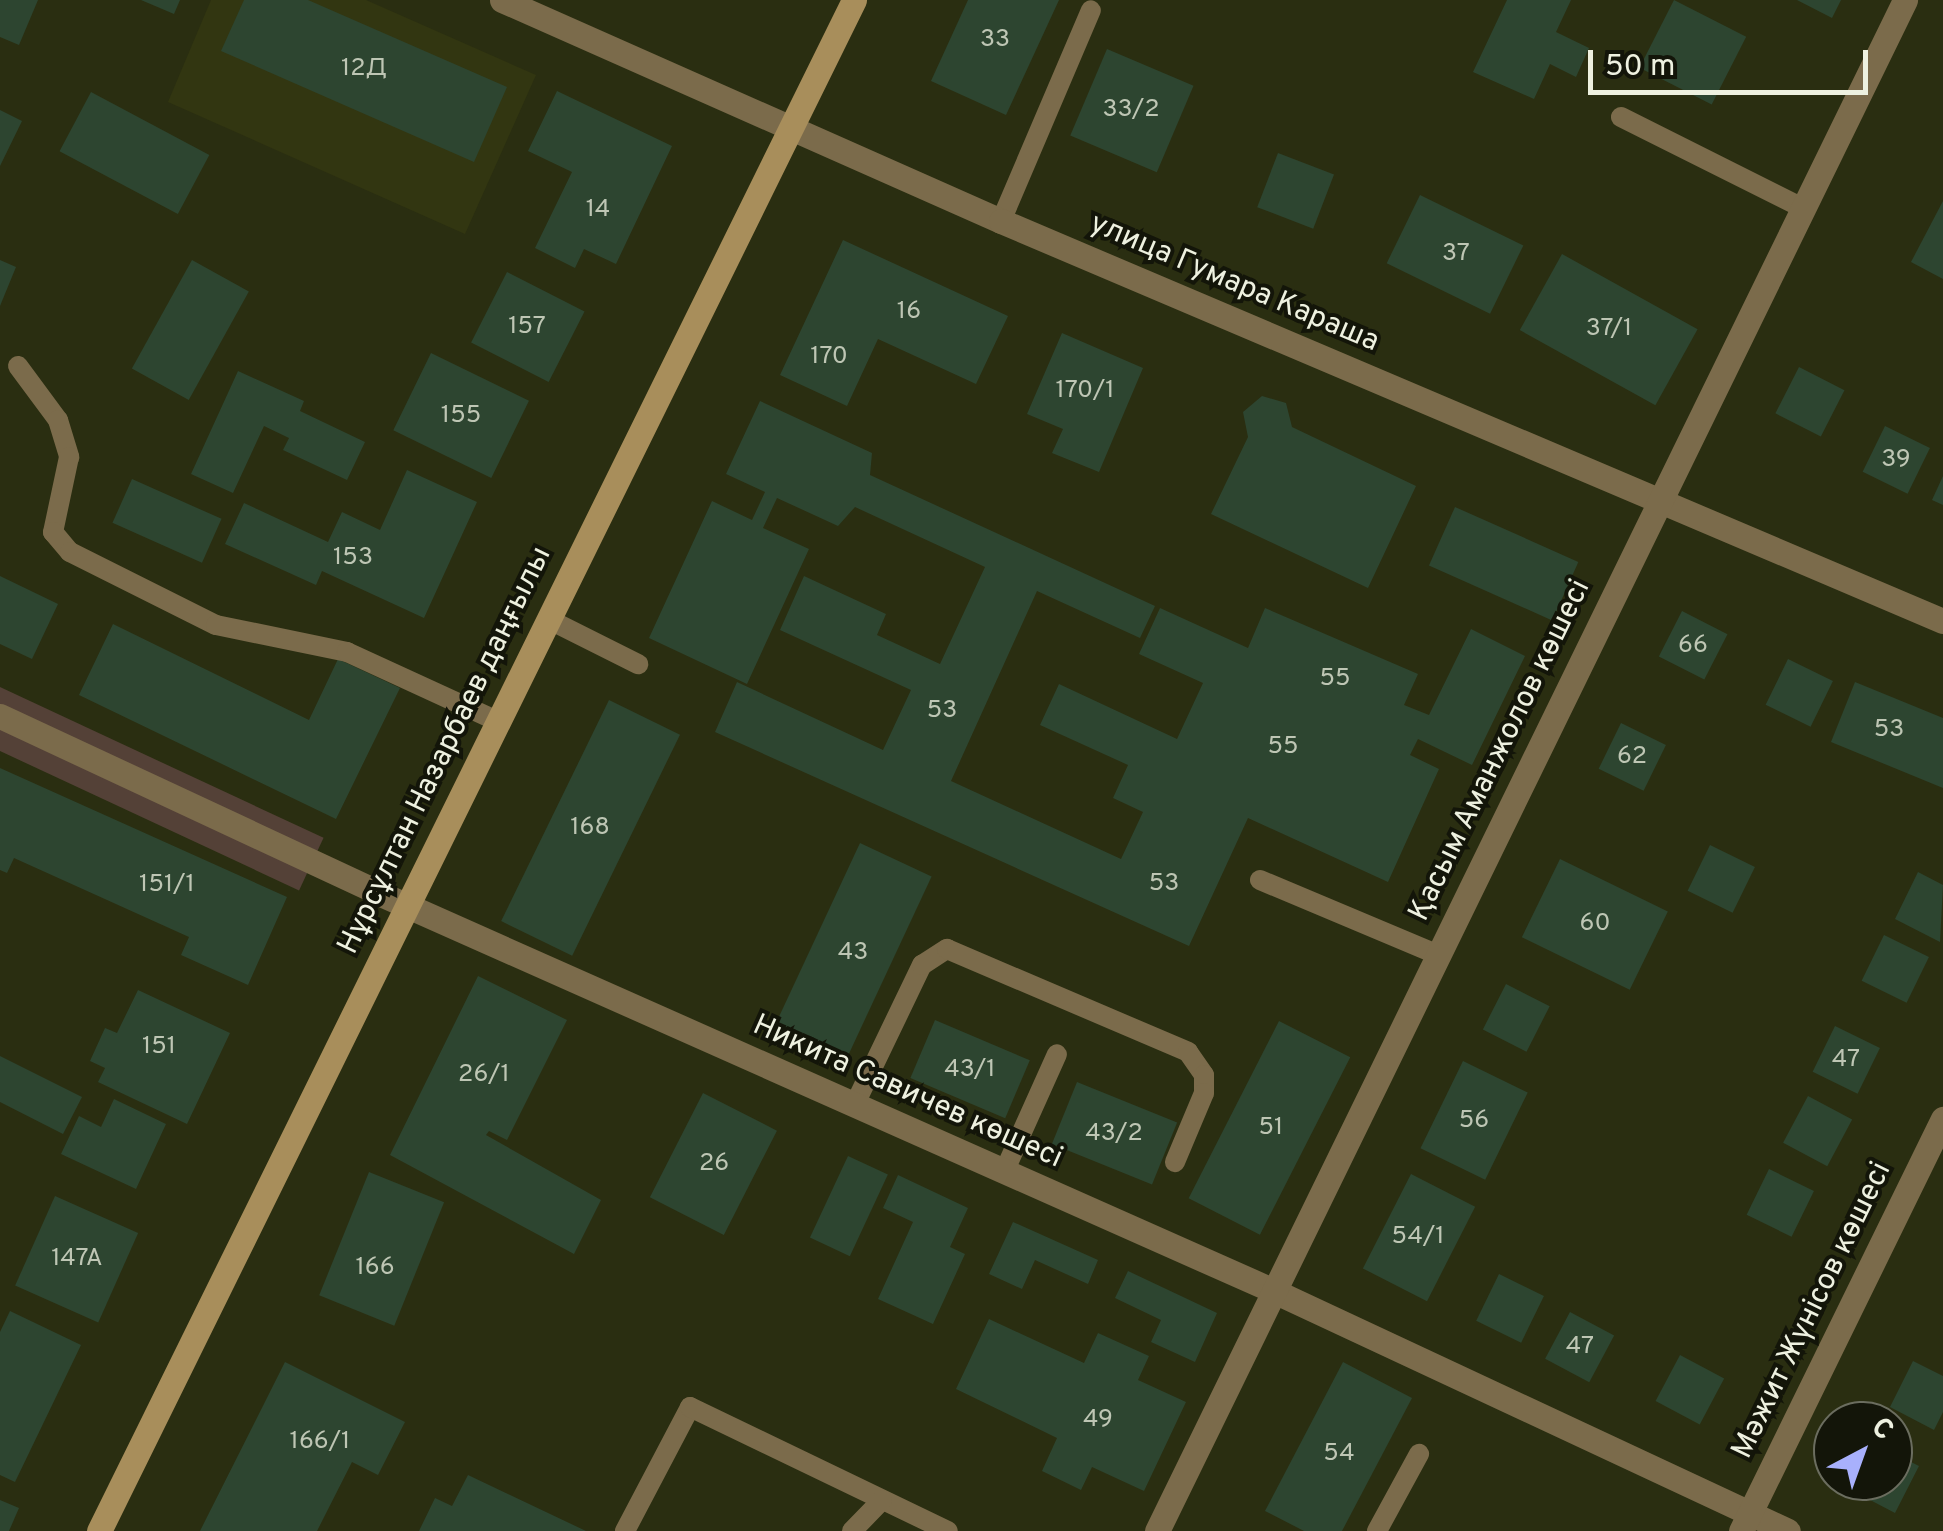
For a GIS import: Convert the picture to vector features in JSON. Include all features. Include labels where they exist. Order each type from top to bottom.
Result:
[{"type":"main road","name":"Нұрсұлтан Назарбаев даңғылы","points":[[99,1531],[394,899],[497,721],[854,0]]},
{"type":"street","name":"улица Гумара Караша","points":[[502,0],[790,130],[1943,622]]},
{"type":"street","name":"Қасым Аманжолов көшесі","points":[[1156,1531],[1905,0]]},
{"type":"street","name":"Никита Савичев көшесі","points":[[0,716],[394,899],[1274,1292],[1746,1522],[1788,1531]]},
{"type":"street","name":"Мәжит Жүнісов көшесі","points":[[1746,1522],[1943,1118]]},
{"type":"lane","points":[[1001,221],[1091,10]]},
{"type":"lane","points":[[1622,118],[1803,208]]},
{"type":"lane","points":[[18,366],[58,420],[69,456],[54,532],[70,552],[216,625],[347,652],[497,721]]},
{"type":"lane","points":[[548,619],[638,664]]},
{"type":"lane","points":[[1260,880],[1438,954]]},
{"type":"lane","points":[[854,1106],[922,966],[947,950],[1188,1052],[1204,1075],[1204,1093],[1175,1162]]},
{"type":"lane","points":[[1004,1172],[1057,1054]]},
{"type":"lane","points":[[626,1531],[690,1407],[948,1531]]},
{"type":"lane","points":[[1377,1531],[1419,1454]]},
{"type":"lane","points":[[852,1531],[882,1500]]},
{"type":"shaded area","points":[[211,0],[366,0],[536,75],[465,234],[168,102]]},
{"type":"shaded area","points":[[0,687],[324,838],[299,890],[0,751]]},
{"type":"building","points":[[0,0],[38,0],[19,45],[0,37]]},
{"type":"building","points":[[141,0],[180,0],[174,14]]},
{"type":"building","points":[[244,0],[308,0],[507,87],[474,162],[221,51]]},
{"type":"building","points":[[968,0],[1059,0],[1006,115],[931,81]]},
{"type":"building","points":[[1507,0],[1571,0],[1556,32],[1589,48],[1576,77],[1550,64],[1534,99],[1473,72]]},
{"type":"building","points":[[1674,0],[1746,37],[1712,104],[1639,68]]},
{"type":"building","points":[[1797,0],[1841,0],[1832,18]]},
{"type":"building","points":[[1107,49],[1194,86],[1157,172],[1070,136]]},
{"type":"building","points":[[557,91],[672,146],[616,264],[584,249],[575,268],[535,248],[572,172],[528,151]]},
{"type":"building","points":[[91,92],[209,155],[178,214],[60,151]]},
{"type":"building","points":[[0,110],[22,121],[0,166]]},
{"type":"building","points":[[1278,153],[1334,175],[1313,229],[1257,207]]},
{"type":"building","points":[[1420,195],[1523,245],[1490,314],[1387,263]]},
{"type":"building","points":[[1943,201],[1943,279],[1911,262]]},
{"type":"building","points":[[843,240],[1008,316],[976,384],[878,339],[847,406],[780,375]]},
{"type":"building","points":[[1562,254],[1698,329],[1655,405],[1520,330]]},
{"type":"building","points":[[0,260],[16,267],[0,306]]},
{"type":"building","points":[[192,260],[249,292],[189,400],[132,368]]},
{"type":"building","points":[[507,272],[585,311],[549,382],[471,342]]},
{"type":"building","points":[[1062,333],[1143,368],[1099,472],[1052,453],[1063,429],[1027,414]]},
{"type":"building","points":[[431,353],[529,401],[491,478],[393,430]]},
{"type":"building","points":[[1799,367],[1844,390],[1821,436],[1775,413]]},
{"type":"building","points":[[238,371],[304,401],[300,411],[365,442],[347,480],[283,450],[289,438],[264,426],[233,493],[191,474]]},
{"type":"building","points":[[1262,396],[1286,403],[1292,427],[1416,486],[1368,588],[1211,514],[1248,437],[1243,412]]},
{"type":"building","points":[[760,401],[872,453],[870,475],[1155,606],[1140,638],[1037,591],[951,781],[1121,859],[1143,812],[1113,798],[1128,765],[1040,725],[1059,684],[1177,739],[1203,683],[1139,654],[1160,608],[1248,648],[1265,608],[1418,674],[1404,705],[1429,715],[1471,629],[1525,656],[1472,765],[1418,739],[1410,755],[1439,769],[1388,882],[1248,818],[1189,946],[715,732],[737,682],[883,750],[911,690],[780,630],[804,576],[886,614],[877,635],[940,664],[985,567],[855,507],[838,526],[777,498],[763,528],[809,549],[747,684],[649,638],[712,501],[752,520],[765,492],[726,474]]},
{"type":"building","points":[[1885,426],[1930,448],[1908,494],[1863,472]]},
{"type":"building","points":[[407,470],[477,502],[424,618],[322,571],[316,585],[225,544],[244,503],[328,542],[342,512],[380,530]]},
{"type":"building","points":[[1943,476],[1943,505],[1932,500]]},
{"type":"building","points":[[132,479],[222,519],[202,563],[112,523]]},
{"type":"building","points":[[1455,507],[1578,562],[1552,620],[1429,565]]},
{"type":"building","points":[[0,576],[58,604],[32,659],[0,644]]},
{"type":"building","points":[[1682,611],[1727,634],[1704,680],[1659,656]]},
{"type":"building","points":[[113,624],[309,720],[338,659],[400,688],[336,819],[79,695]]},
{"type":"building","points":[[1788,659],[1833,681],[1811,727],[1766,705]]},
{"type":"building","points":[[1855,682],[1943,718],[1943,788],[1831,742]]},
{"type":"building","points":[[609,700],[680,735],[572,956],[501,921]]},
{"type":"building","points":[[1621,723],[1666,745],[1644,791],[1599,769]]},
{"type":"building","points":[[0,768],[287,897],[248,985],[181,955],[189,937],[14,858],[7,873],[0,870]]},
{"type":"building","points":[[860,843],[932,876],[845,1062],[773,1029]]},
{"type":"building","points":[[1710,845],[1755,867],[1733,913],[1688,891]]},
{"type":"building","points":[[1560,859],[1668,912],[1630,990],[1522,937]]},
{"type":"building","points":[[1918,872],[1943,885],[1940,942],[1895,919]]},
{"type":"building","points":[[1884,935],[1929,957],[1907,1003],[1862,981]]},
{"type":"building","points":[[478,976],[567,1020],[507,1140],[489,1131],[486,1135],[601,1200],[574,1254],[390,1155]]},
{"type":"building","points":[[1506,984],[1550,1006],[1527,1052],[1483,1029]]},
{"type":"building","points":[[138,990],[230,1033],[187,1124],[98,1082],[105,1068],[90,1061],[105,1028],[117,1033]]},
{"type":"building","points":[[935,1020],[1030,1060],[1005,1118],[910,1078]]},
{"type":"building","points":[[1279,1021],[1350,1057],[1260,1235],[1189,1198]]},
{"type":"building","points":[[1835,1026],[1880,1048],[1858,1094],[1813,1072]]},
{"type":"building","points":[[0,1056],[82,1097],[63,1134],[0,1102]]},
{"type":"building","points":[[1463,1061],[1528,1093],[1485,1180],[1420,1148]]},
{"type":"building","points":[[1077,1082],[1177,1122],[1152,1185],[1052,1144]]},
{"type":"building","points":[[703,1093],[777,1131],[724,1235],[650,1197]]},
{"type":"building","points":[[1808,1096],[1852,1119],[1827,1166],[1783,1143]]},
{"type":"building","points":[[114,1099],[166,1124],[136,1189],[61,1154],[79,1116],[101,1127]]},
{"type":"building","points":[[848,1156],[888,1175],[850,1256],[810,1238]]},
{"type":"building","points":[[1769,1169],[1814,1191],[1792,1237],[1747,1215]]},
{"type":"building","points":[[369,1172],[444,1202],[394,1326],[319,1295]]},
{"type":"building","points":[[1411,1174],[1475,1207],[1427,1301],[1363,1268]]},
{"type":"building","points":[[898,1175],[968,1208],[950,1247],[965,1254],[933,1324],[878,1299],[913,1222],[883,1208]]},
{"type":"building","points":[[55,1196],[138,1233],[98,1323],[15,1286]]},
{"type":"building","points":[[1013,1222],[1098,1260],[1088,1284],[1035,1260],[1022,1289],[989,1274]]},
{"type":"building","points":[[1128,1271],[1217,1313],[1195,1362],[1151,1342],[1161,1320],[1115,1298]]},
{"type":"building","points":[[1499,1274],[1544,1296],[1521,1343],[1476,1321]]},
{"type":"building","points":[[10,1311],[81,1345],[15,1482],[0,1475],[0,1332]]},
{"type":"building","points":[[1570,1312],[1614,1335],[1589,1382],[1545,1359]]},
{"type":"building","points":[[989,1319],[1084,1363],[1098,1333],[1149,1356],[1138,1380],[1186,1402],[1144,1491],[1092,1467],[1081,1490],[1042,1471],[1057,1438],[956,1389]]},
{"type":"building","points":[[1680,1355],[1724,1378],[1700,1424],[1656,1401]]},
{"type":"building","points":[[1913,1361],[1943,1376],[1943,1412],[1934,1430],[1913,1419],[1913,1401],[1893,1401]]},
{"type":"building","points":[[285,1362],[405,1422],[378,1475],[352,1462],[317,1531],[200,1531]]},
{"type":"building","points":[[1343,1362],[1412,1398],[1342,1531],[1304,1531],[1265,1511]]},
{"type":"building","points":[[468,1475],[586,1531],[419,1531],[435,1498],[452,1506]]},
{"type":"building","points":[[0,1500],[19,1508],[9,1531],[0,1531]]},
{"type":"building","points":[[1872,1501],[1901,1501],[1895,1513]]}]
